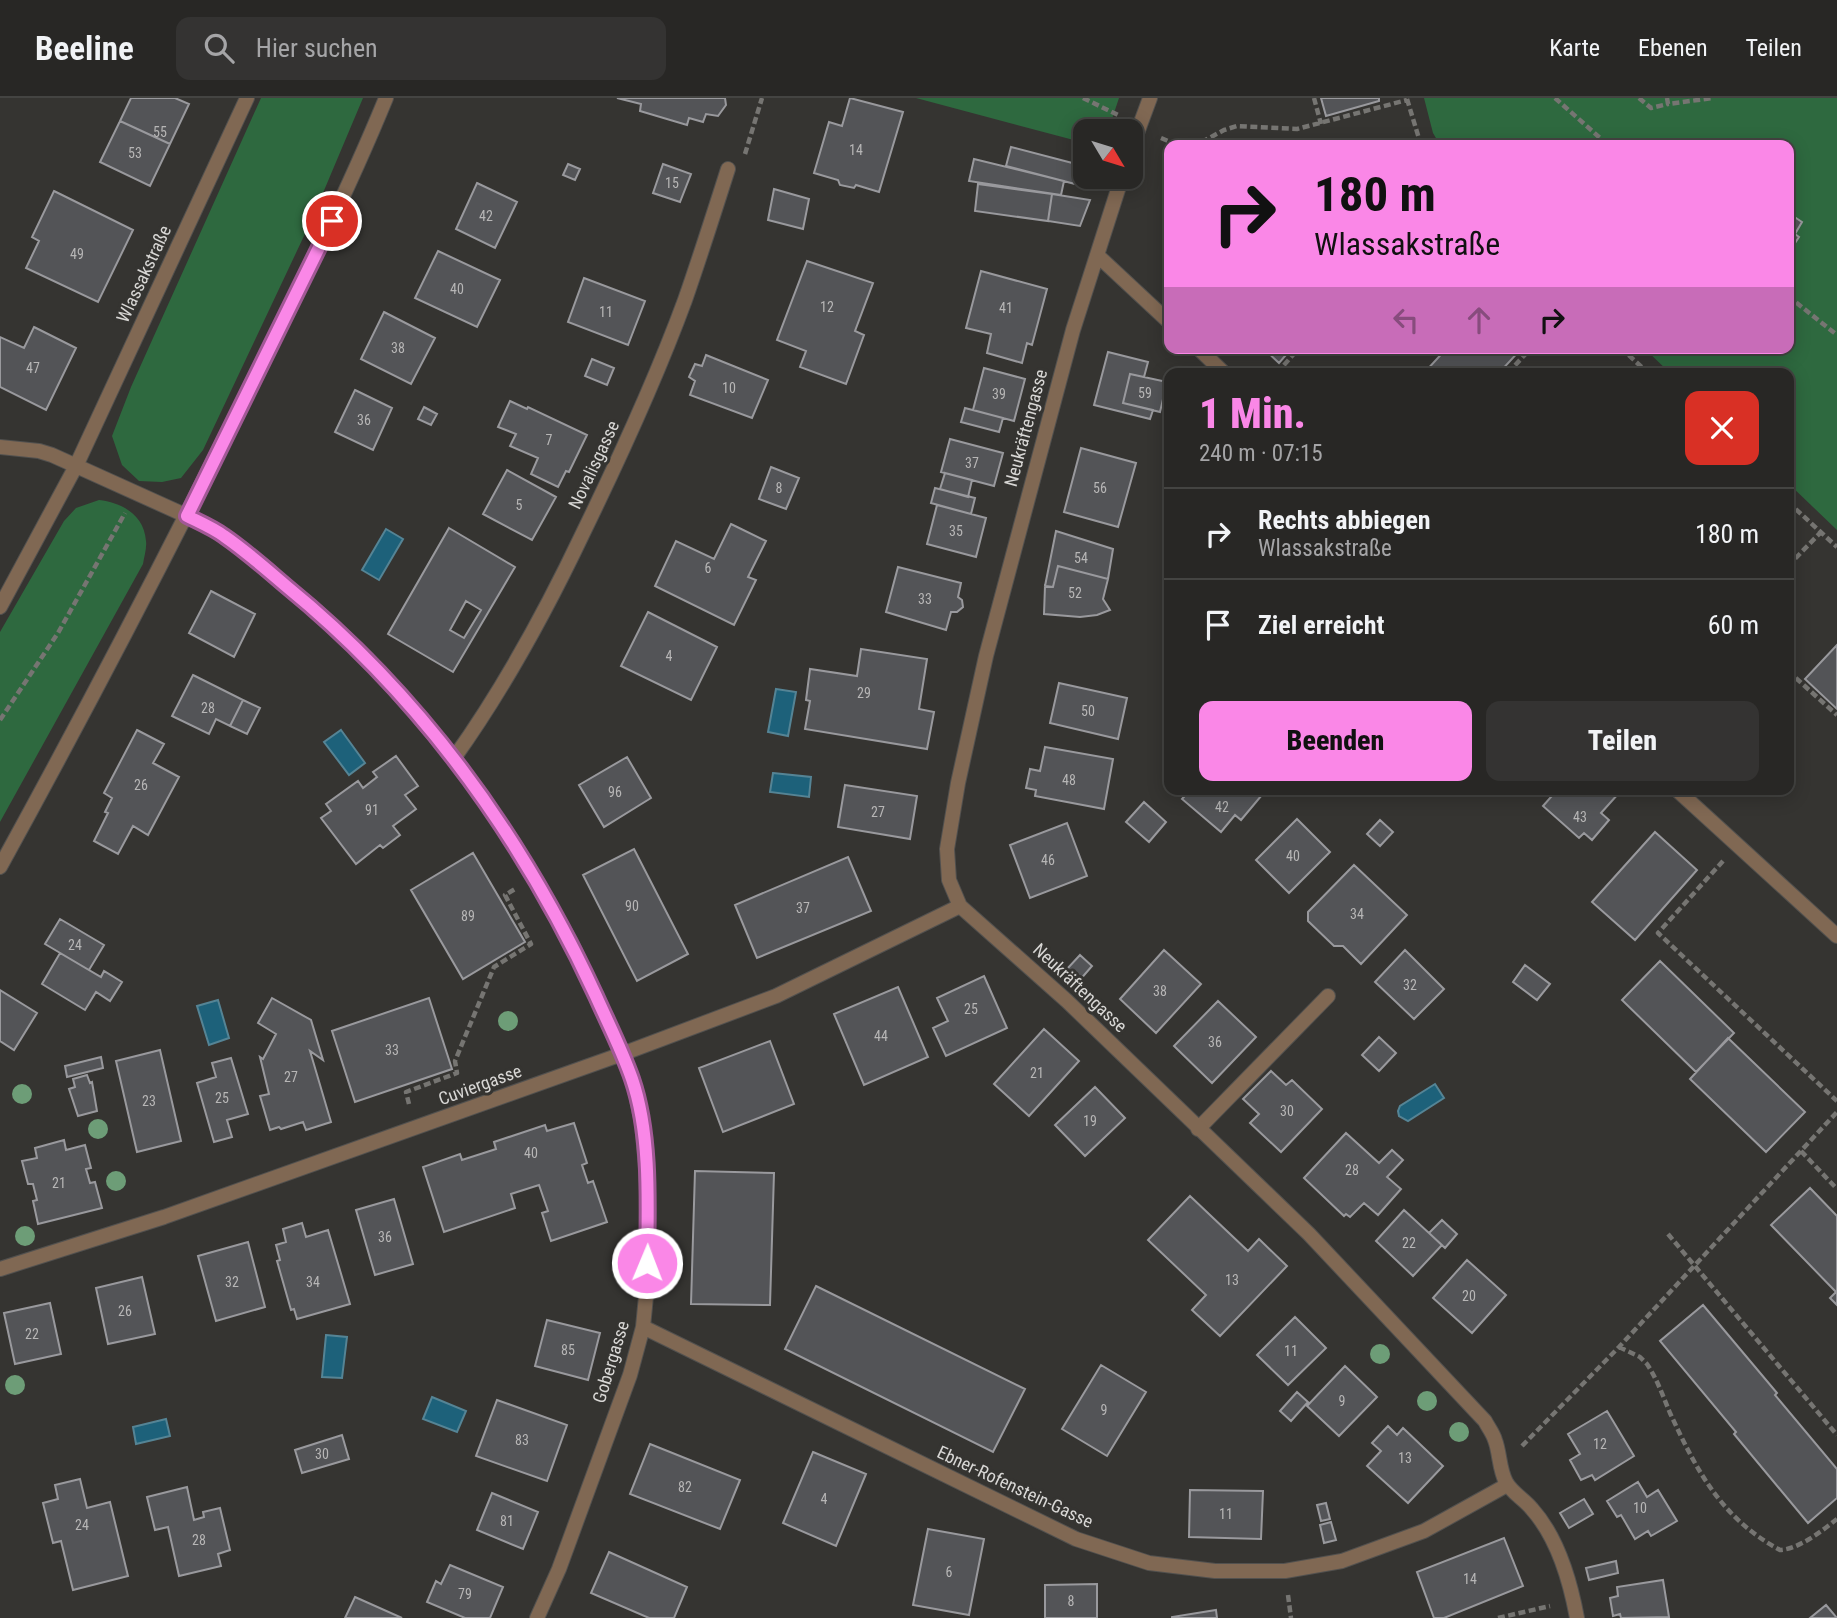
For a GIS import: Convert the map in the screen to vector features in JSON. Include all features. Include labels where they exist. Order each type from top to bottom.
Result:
[{"type":"street","name":"Wlassakstraße","points":[[0,607],[76,467],[247,98]]},
{"type":"street","points":[[0,867],[71,739],[187,516],[356,172],[386,98]]},
{"type":"street","points":[[1142,119],[1150,98]]},
{"type":"street","name":"Novalisgasse","points":[[454,758],[486,714],[551,597],[607,483],[649,391],[735,166]]},
{"type":"street","name":"Neukräftengasse","points":[[1118,189],[1073,330],[1018,529],[958,783],[947,849],[949,880],[960,906],[1067,1001],[1309,1234],[1485,1421],[1495,1439],[1507,1485],[1531,1507],[1544,1524],[1564,1568],[1577,1618]]},
{"type":"street","points":[[1097,255],[1164,317]]},
{"type":"street","points":[[1204,354],[1219,368]]},
{"type":"street","points":[[0,447],[38,451],[187,516]]},
{"type":"street","name":"Gobergasse","points":[[187,516],[223,535],[319,613],[367,658],[454,758],[513,842],[571,942],[633,1080],[646,1168],[648,1244],[643,1327],[630,1375],[559,1569],[537,1618]]},
{"type":"street","points":[[1683,795],[1837,936]]},
{"type":"street","name":"Cuviergasse","points":[[0,1269],[150,1223],[776,996],[960,906]]},
{"type":"street","points":[[1199,1129],[1328,996]]},
{"type":"street","name":"Ebner-Rofenstein-Gasse","points":[[643,1327],[1076,1539],[1149,1563],[1215,1571],[1257,1571],[1285,1570],[1342,1561],[1424,1531],[1507,1485]]},
{"type":"path","points":[[735,166],[762,98]]},
{"type":"path","points":[[1083,98],[1118,116]]},
{"type":"path","points":[[1314,98],[1321,124]]},
{"type":"path","points":[[1555,98],[1602,140]]},
{"type":"path","points":[[1639,98],[1651,108],[1667,101],[1713,98]]},
{"type":"path","points":[[1206,140],[1224,130],[1237,127],[1297,129],[1407,99],[1419,140]]},
{"type":"path","points":[[1159,137],[1166,140]]},
{"type":"path","points":[[1794,301],[1837,334]]},
{"type":"path","points":[[1281,368],[1294,354]]},
{"type":"path","points":[[1513,368],[1525,354]]},
{"type":"path","points":[[1628,354],[1643,368]]},
{"type":"path","points":[[0,720],[58,634],[136,494]]},
{"type":"path","points":[[1794,507],[1837,547]]},
{"type":"path","points":[[1794,560],[1821,532]]},
{"type":"path","points":[[1794,676],[1837,715]]},
{"type":"path","points":[[1724,861],[1658,933],[1837,1101]]},
{"type":"path","points":[[411,1110],[406,1092],[457,1073],[455,1061],[494,967],[531,944],[505,895],[519,887]]},
{"type":"path","points":[[1501,1466],[1540,1430],[1619,1347],[1837,1112]]},
{"type":"path","points":[[1801,1151],[1837,1189]]},
{"type":"path","points":[[1668,1234],[1837,1435]]},
{"type":"path","points":[[1619,1347],[1640,1357],[1647,1364],[1699,1473],[1716,1497],[1739,1520],[1780,1550],[1803,1542],[1837,1519]]},
{"type":"path","points":[[1286,1583],[1291,1618]]},
{"type":"path","points":[[1498,1618],[1558,1604]]},
{"type":"green space","points":[[261,98],[363,98],[312,219],[203,450],[181,478],[162,482],[139,481],[122,465],[112,436],[131,387]]},
{"type":"green space","points":[[916,98],[1119,98],[1112,119],[1073,119],[1073,140]]},
{"type":"green space","points":[[1424,98],[1837,98],[1837,530],[1794,489],[1794,368],[1665,368],[1650,354],[1794,354],[1794,140],[1437,140]]},
{"type":"green space","points":[[99,500],[124,507],[137,517],[146,544],[143,564],[0,822],[0,632],[64,521],[76,508]]},
{"type":"water","points":[[386,529],[403,539],[379,580],[362,570]]},
{"type":"water","points":[[776,689],[796,692],[788,736],[768,732]]},
{"type":"water","points":[[341,730],[365,763],[349,775],[324,742]]},
{"type":"water","points":[[773,773],[811,777],[809,797],[770,792]]},
{"type":"water","points":[[218,1000],[229,1038],[209,1045],[197,1006]]},
{"type":"water","points":[[1435,1084],[1444,1098],[1408,1121],[1399,1116],[1400,1106]]},
{"type":"water","points":[[326,1335],[347,1337],[342,1378],[322,1377]]},
{"type":"water","points":[[432,1397],[466,1411],[457,1432],[423,1419]]},
{"type":"water","points":[[166,1419],[170,1436],[136,1444],[133,1427]]},
{"type":"building","points":[[131,98],[175,98],[189,104],[170,144],[120,121]]},
{"type":"building","points":[[617,98],[725,98],[726,105],[718,116],[706,114],[703,122],[689,118],[687,125],[640,111],[641,104]]},
{"type":"building","points":[[850,98],[903,112],[879,192],[856,185],[854,188],[840,185],[838,180],[814,173],[829,122],[842,126]]},
{"type":"building","points":[[1321,98],[1379,98],[1379,101],[1326,116]]},
{"type":"building","points":[[120,121],[170,144],[150,186],[100,162]]},
{"type":"building","points":[[1011,147],[1073,163],[1073,183],[1006,166]]},
{"type":"building","points":[[974,159],[1064,181],[1061,195],[969,181]]},
{"type":"building","points":[[568,164],[580,169],[575,180],[563,175]]},
{"type":"building","points":[[663,164],[691,174],[680,202],[653,193]]},
{"type":"building","points":[[477,183],[517,202],[495,248],[456,229]]},
{"type":"building","points":[[978,184],[1052,194],[1048,221],[975,211]]},
{"type":"building","points":[[774,189],[809,199],[803,229],[768,220]]},
{"type":"building","points":[[54,191],[133,230],[98,302],[26,268],[39,241],[32,237]]},
{"type":"building","points":[[1052,194],[1090,200],[1080,226],[1048,221]]},
{"type":"building","points":[[1794,217],[1802,222],[1795,234],[1799,237],[1795,243]]},
{"type":"building","points":[[438,251],[500,280],[477,327],[415,298]]},
{"type":"building","points":[[807,261],[873,283],[855,331],[864,335],[846,384],[800,367],[806,351],[777,340]]},
{"type":"building","points":[[981,271],[1047,289],[1032,345],[1027,343],[1022,363],[987,353],[991,334],[966,328]]},
{"type":"building","points":[[584,278],[645,301],[628,345],[568,322]]},
{"type":"building","points":[[384,312],[435,338],[411,384],[361,359]]},
{"type":"building","points":[[34,327],[76,348],[46,410],[0,387],[0,337],[24,348]]},
{"type":"building","points":[[1108,352],[1148,362],[1144,377],[1130,374],[1123,403],[1153,410],[1150,419],[1094,405]]},
{"type":"building","points":[[1269,354],[1287,354],[1279,363]]},
{"type":"building","points":[[1441,354],[1516,354],[1504,368],[1429,368]]},
{"type":"building","points":[[706,355],[768,380],[752,418],[690,395],[695,381],[689,377],[695,364],[702,366]]},
{"type":"building","points":[[592,359],[614,368],[607,385],[585,376]]},
{"type":"building","points":[[984,368],[1025,379],[1014,421],[973,410]]},
{"type":"building","points":[[1130,374],[1164,381],[1160,412],[1123,403]]},
{"type":"building","points":[[355,390],[392,408],[373,450],[335,432]]},
{"type":"building","points":[[510,401],[587,435],[569,472],[566,471],[558,487],[531,474],[538,458],[510,446],[516,434],[498,427]]},
{"type":"building","points":[[424,407],[437,414],[431,425],[418,419]]},
{"type":"building","points":[[965,408],[1003,418],[999,432],[961,422]]},
{"type":"building","points":[[950,439],[1003,453],[994,486],[941,472]]},
{"type":"building","points":[[1081,448],[1136,463],[1118,527],[1064,512]]},
{"type":"building","points":[[771,467],[799,478],[786,509],[759,499]]},
{"type":"building","points":[[507,470],[556,497],[532,540],[483,514]]},
{"type":"building","points":[[945,473],[972,480],[968,497],[940,489]]},
{"type":"building","points":[[935,488],[975,498],[971,514],[931,503]]},
{"type":"building","points":[[937,505],[986,518],[976,557],[927,544]]},
{"type":"building","points":[[731,524],[766,541],[748,577],[756,580],[734,625],[655,586],[676,541],[714,559]]},
{"type":"building","points":[[449,528],[515,567],[453,672],[388,634]],"holes":[[[466,601],[481,610],[464,638],[450,630]]]},
{"type":"building","points":[[1056,531],[1113,549],[1108,579],[1058,566],[1053,587],[1045,586]]},
{"type":"building","points":[[1058,566],[1108,579],[1103,599],[1110,610],[1080,617],[1044,614],[1045,586],[1053,587]]},
{"type":"building","points":[[898,567],[961,583],[958,597],[962,600],[963,607],[957,612],[951,612],[946,630],[886,612]]},
{"type":"building","points":[[211,591],[255,614],[234,657],[189,633]]},
{"type":"building","points":[[648,612],[717,647],[691,700],[621,666]]},
{"type":"building","points":[[1837,645],[1837,709],[1805,679]]},
{"type":"building","points":[[861,649],[927,659],[919,709],[934,712],[927,749],[805,729],[810,701],[806,700],[810,669],[857,676]]},
{"type":"building","points":[[193,675],[243,700],[230,726],[216,719],[209,734],[172,716]]},
{"type":"building","points":[[1059,683],[1127,698],[1118,739],[1050,723]]},
{"type":"building","points":[[243,700],[260,708],[247,734],[230,726]]},
{"type":"building","points":[[137,730],[164,744],[153,763],[179,777],[148,835],[133,826],[118,854],[94,841],[108,813],[105,812],[112,798],[104,793]]},
{"type":"building","points":[[1045,747],[1113,759],[1104,809],[1035,796],[1036,790],[1026,788],[1030,769],[1040,771]]},
{"type":"building","points":[[396,756],[418,786],[405,795],[416,809],[393,826],[400,835],[383,848],[380,845],[356,864],[321,818],[331,811],[326,804],[358,781],[363,788],[377,777],[373,772]]},
{"type":"building","points":[[627,757],[651,798],[604,827],[579,785]]},
{"type":"building","points":[[845,785],[917,796],[910,839],[838,827]]},
{"type":"building","points":[[1186,795],[1262,795],[1241,820],[1235,815],[1221,832],[1182,799]]},
{"type":"building","points":[[1553,795],[1617,795],[1601,813],[1609,820],[1592,840],[1584,833],[1579,838],[1543,806]]},
{"type":"building","points":[[1144,802],[1166,822],[1149,842],[1126,822]]},
{"type":"building","points":[[1297,819],[1330,852],[1289,893],[1256,860]]},
{"type":"building","points":[[1380,820],[1393,832],[1380,846],[1367,834]]},
{"type":"building","points":[[1067,823],[1087,876],[1030,898],[1010,845]]},
{"type":"building","points":[[1655,832],[1697,870],[1635,940],[1592,902]]},
{"type":"building","points":[[634,849],[688,954],[637,981],[583,875]]},
{"type":"building","points":[[473,853],[525,942],[463,979],[411,890]]},
{"type":"building","points":[[848,857],[871,911],[757,958],[735,905]]},
{"type":"building","points":[[1354,865],[1407,915],[1361,964],[1343,946],[1334,946],[1308,921],[1308,912]]},
{"type":"building","points":[[60,919],[104,945],[89,970],[45,944]]},
{"type":"building","points":[[1164,950],[1201,984],[1156,1033],[1120,999]]},
{"type":"building","points":[[1405,950],[1444,989],[1414,1019],[1375,982]]},
{"type":"building","points":[[60,953],[101,977],[104,971],[122,982],[110,1001],[96,992],[85,1010],[42,984]]},
{"type":"building","points":[[1080,955],[1092,966],[1079,981],[1067,969]]},
{"type":"building","points":[[1660,961],[1734,1033],[1696,1072],[1622,1000]]},
{"type":"building","points":[[1525,965],[1550,984],[1537,1000],[1513,982]]},
{"type":"building","points":[[984,976],[1007,1028],[946,1056],[933,1028],[948,1021],[937,998]]},
{"type":"building","points":[[898,987],[928,1057],[864,1085],[834,1014]]},
{"type":"building","points":[[0,990],[37,1013],[14,1050],[0,1041]]},
{"type":"building","points":[[272,998],[311,1020],[323,1060],[310,1051],[331,1122],[306,1130],[303,1122],[270,1130],[260,1096],[269,1094],[260,1057],[263,1059],[276,1034],[258,1023]]},
{"type":"building","points":[[429,998],[452,1069],[355,1102],[332,1031]]},
{"type":"building","points":[[1218,1001],[1256,1037],[1212,1083],[1174,1046]]},
{"type":"building","points":[[1044,1029],[1079,1061],[1029,1116],[994,1084]]},
{"type":"building","points":[[1379,1037],[1396,1053],[1379,1071],[1362,1055]]},
{"type":"building","points":[[1728,1038],[1805,1112],[1766,1152],[1690,1079]]},
{"type":"building","points":[[770,1041],[794,1104],[723,1132],[699,1068]]},
{"type":"building","points":[[160,1050],[181,1141],[137,1152],[116,1061]]},
{"type":"building","points":[[101,1057],[103,1068],[67,1077],[65,1066]]},
{"type":"building","points":[[231,1058],[248,1114],[227,1120],[232,1137],[214,1142],[197,1083],[216,1077],[212,1063]]},
{"type":"building","points":[[1271,1071],[1286,1085],[1292,1080],[1322,1109],[1281,1152],[1250,1123],[1259,1114],[1243,1099]]},
{"type":"building","points":[[87,1075],[90,1083],[92,1082],[97,1111],[78,1116],[69,1089],[75,1087],[73,1079]]},
{"type":"building","points":[[1095,1087],[1125,1118],[1085,1156],[1055,1125]]},
{"type":"building","points":[[574,1123],[587,1163],[582,1165],[588,1183],[593,1181],[607,1222],[551,1241],[542,1213],[548,1211],[539,1185],[511,1194],[515,1208],[444,1232],[423,1167],[460,1154],[462,1160],[496,1149],[494,1142],[545,1125],[547,1131]]},
{"type":"building","points":[[1346,1133],[1379,1163],[1392,1150],[1403,1160],[1387,1177],[1401,1189],[1378,1215],[1364,1203],[1350,1217],[1346,1214],[1344,1216],[1304,1178]]},
{"type":"building","points":[[64,1140],[66,1150],[85,1145],[91,1168],[86,1169],[90,1183],[95,1182],[102,1208],[38,1224],[33,1201],[37,1200],[33,1184],[28,1184],[22,1161],[37,1158],[35,1148]]},
{"type":"building","points":[[695,1171],[774,1173],[770,1305],[691,1304]]},
{"type":"building","points":[[1810,1188],[1837,1216],[1837,1305],[1830,1298],[1836,1292],[1771,1225]]},
{"type":"building","points":[[1190,1196],[1248,1251],[1259,1239],[1287,1266],[1220,1336],[1192,1310],[1206,1295],[1148,1240]]},
{"type":"building","points":[[394,1199],[413,1264],[375,1275],[356,1210]]},
{"type":"building","points":[[1404,1210],[1442,1245],[1413,1276],[1376,1241]]},
{"type":"building","points":[[1442,1220],[1457,1234],[1445,1248],[1429,1233]]},
{"type":"building","points":[[302,1223],[306,1237],[328,1230],[350,1304],[297,1319],[294,1309],[291,1310],[277,1261],[280,1260],[276,1245],[286,1242],[283,1229]]},
{"type":"building","points":[[248,1242],[265,1307],[216,1321],[198,1256]]},
{"type":"building","points":[[1467,1260],[1506,1295],[1472,1333],[1433,1298]]},
{"type":"building","points":[[142,1277],[155,1334],[108,1344],[96,1288]]},
{"type":"building","points":[[816,1286],[1025,1389],[993,1452],[785,1349]]},
{"type":"building","points":[[50,1303],[61,1354],[15,1364],[4,1313]]},
{"type":"building","points":[[1703,1305],[1837,1469],[1837,1498],[1808,1523],[1660,1341]]},
{"type":"building","points":[[1295,1317],[1326,1348],[1288,1385],[1257,1355]]},
{"type":"building","points":[[547,1320],[600,1333],[588,1380],[535,1366]]},
{"type":"building","points":[[1101,1365],[1146,1392],[1107,1456],[1062,1429]]},
{"type":"building","points":[[1345,1366],[1377,1397],[1339,1436],[1307,1406]]},
{"type":"building","points":[[1297,1392],[1308,1402],[1291,1421],[1280,1411]]},
{"type":"building","points":[[497,1400],[567,1425],[547,1481],[476,1456]]},
{"type":"building","points":[[1607,1411],[1634,1456],[1595,1480],[1592,1475],[1581,1480],[1570,1460],[1580,1454],[1568,1434]]},
{"type":"building","points":[[1388,1426],[1397,1435],[1403,1428],[1443,1466],[1408,1503],[1367,1466],[1381,1451],[1372,1443]]},
{"type":"building","points":[[342,1435],[349,1459],[302,1473],[295,1450]]},
{"type":"building","points":[[650,1444],[740,1480],[720,1529],[630,1494]]},
{"type":"building","points":[[813,1452],[866,1474],[836,1546],[783,1523]]},
{"type":"building","points":[[80,1479],[87,1508],[110,1502],[128,1576],[73,1590],[61,1541],[53,1543],[43,1503],[58,1499],[55,1485]]},
{"type":"building","points":[[1638,1482],[1647,1497],[1658,1490],[1677,1521],[1651,1536],[1648,1531],[1635,1539],[1621,1515],[1617,1517],[1607,1501]]},
{"type":"building","points":[[187,1487],[194,1520],[204,1517],[203,1512],[220,1508],[230,1550],[218,1554],[221,1566],[179,1576],[168,1527],[155,1530],[147,1497]]},
{"type":"building","points":[[1190,1490],[1263,1491],[1261,1539],[1189,1537]]},
{"type":"building","points":[[492,1493],[538,1512],[523,1549],[477,1530]]},
{"type":"building","points":[[1584,1499],[1593,1514],[1569,1528],[1560,1513]]},
{"type":"building","points":[[1326,1503],[1330,1519],[1321,1521],[1317,1505]]},
{"type":"building","points":[[1331,1522],[1336,1540],[1324,1543],[1320,1525]]},
{"type":"building","points":[[928,1529],[984,1539],[969,1615],[913,1605]]},
{"type":"building","points":[[1504,1538],[1523,1586],[1444,1618],[1434,1618],[1417,1572]]},
{"type":"building","points":[[609,1552],[687,1587],[674,1618],[649,1618],[591,1593]]},
{"type":"building","points":[[1616,1561],[1618,1573],[1589,1580],[1586,1568]]},
{"type":"building","points":[[450,1565],[503,1587],[490,1618],[465,1618],[427,1602],[436,1581],[441,1584]]},
{"type":"building","points":[[1663,1580],[1669,1617],[1621,1618],[1620,1614],[1613,1616],[1610,1598],[1618,1596],[1617,1587]]},
{"type":"building","points":[[1097,1584],[1097,1618],[1045,1618],[1045,1585]]},
{"type":"building","points":[[355,1597],[402,1618],[345,1618]]},
{"type":"building","points":[[1826,1605],[1837,1618],[1810,1618]]},
{"type":"building","points":[[1216,1610],[1217,1618],[1172,1618],[1172,1617]]},
{"type":"route","points":[[332,221],[187,516],[223,535],[319,613],[367,658],[454,758],[513,842],[571,942],[633,1080],[642,1123],[646,1168],[647,1263]]}]
